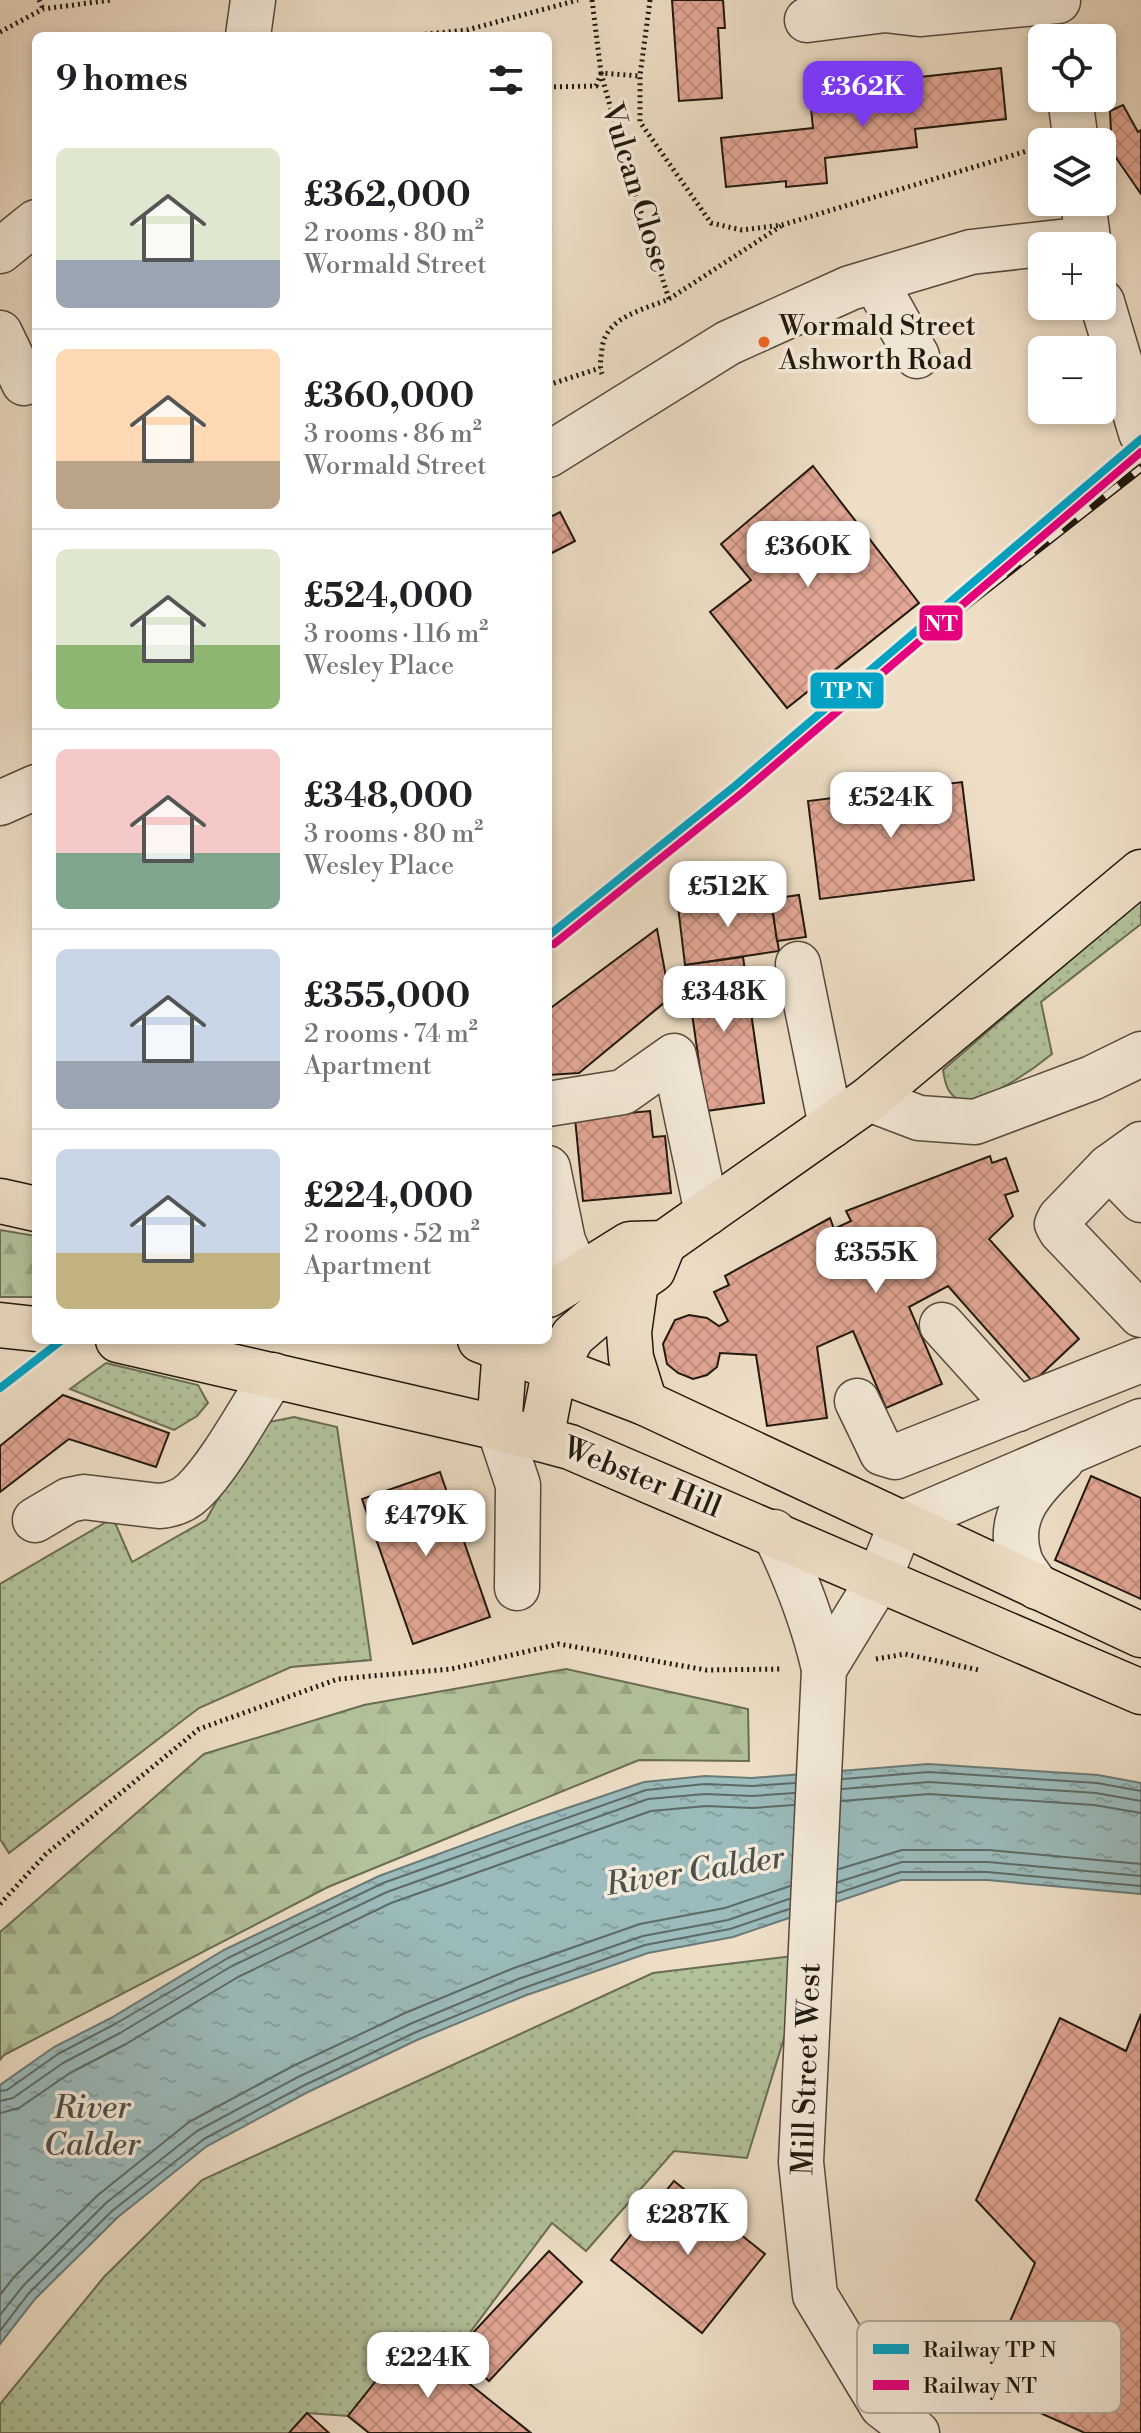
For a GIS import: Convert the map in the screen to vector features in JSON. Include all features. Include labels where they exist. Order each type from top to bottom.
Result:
[{"type":"highway","points":[[541,1439],[555,1367],[573,1336],[653,1270],[664,1243],[869,1099],[1141,872]]},
{"type":"highway","points":[[0,1201],[32,1208]]},
{"type":"highway","points":[[559,1264],[630,1244],[664,1243]]},
{"type":"highway","points":[[636,1282],[629,1332],[631,1358],[645,1403]]},
{"type":"highway","points":[[0,1325],[32,1329]]},
{"type":"highway","name":"Webster Hill","points":[[136,1344],[570,1447],[1141,1692]]},
{"type":"highway","points":[[499,1344],[499,1428]]},
{"type":"highway","points":[[501,1344],[645,1403],[1141,1635]]},
{"type":"street","points":[[249,32],[253,0]]},
{"type":"street","points":[[807,20],[885,10],[919,14],[1058,0],[1061,24]]},
{"type":"street","points":[[552,453],[728,343],[850,288],[971,252],[1086,229]]},
{"type":"street","points":[[875,281],[917,356]]},
{"type":"street","points":[[1107,320],[1141,433]]},
{"type":"street","points":[[0,333],[24,383]]},
{"type":"street","points":[[0,803],[32,789]]},
{"type":"street","points":[[798,964],[831,1126]]},
{"type":"street","points":[[869,1099],[919,1118],[975,1122],[1092,1078],[1141,1054]]},
{"type":"street","points":[[552,1103],[623,1092],[674,1056],[691,1124],[707,1213]]},
{"type":"street","points":[[1141,1200],[1125,1156],[1057,1224],[1141,1315]]},
{"type":"street","points":[[552,1203],[559,1264]]},
{"type":"street","points":[[942,1325],[1018,1409]]},
{"type":"street","points":[[857,1401],[882,1453],[895,1457],[1141,1360]]},
{"type":"street","points":[[35,1520],[69,1500],[84,1497],[146,1506],[171,1505],[182,1500],[193,1493],[209,1472],[273,1375]]},
{"type":"street","points":[[901,1524],[1141,1421]]},
{"type":"street","points":[[499,1428],[518,1485],[517,1588]]},
{"type":"street","points":[[518,1485],[541,1439]]},
{"type":"street","points":[[1037,1587],[1020,1561],[1016,1536],[1022,1505],[1038,1484],[1072,1451]]},
{"type":"street","name":"Mill Street West","points":[[824,1669],[879,1579],[901,1524]]},
{"type":"street","name":"Mill Street West","points":[[774,1532],[797,1580],[824,1669],[801,2162],[815,2295],[857,2365]]},
{"type":"street","name":"Mill Street West","points":[[891,2413],[917,2433]]},
{"type":"path","points":[[39,0],[43,9]]},
{"type":"path","points":[[0,32],[43,9],[111,0]]},
{"type":"path","points":[[447,32],[467,30],[578,0]]},
{"type":"path","points":[[592,0],[601,73],[640,76]]},
{"type":"path","points":[[650,0],[640,76],[640,122],[711,223],[742,230],[782,225],[1028,150]]},
{"type":"path","name":"Vulcan Close","points":[[552,87],[596,86],[601,73]]},
{"type":"path","name":"Vulcan Close","points":[[552,384],[600,368],[603,338],[619,319],[669,299],[630,178],[601,73]]},
{"type":"path","points":[[669,299],[782,225]]},
{"type":"path","points":[[0,1904],[46,1854],[199,1729],[338,1679],[451,1669],[559,1644],[706,1670],[824,1669],[905,1654],[992,1672]]},
{"type":"green space","points":[[1141,899],[1141,924],[1041,1002],[1052,1054],[991,1094],[965,1101],[956,1098],[946,1086],[943,1070]]},
{"type":"green space","points":[[0,1230],[32,1235],[32,1297],[0,1297]]},
{"type":"green space","points":[[106,1363],[198,1385],[208,1403],[197,1416],[174,1430],[70,1389]]},
{"type":"green space","points":[[294,1417],[337,1427],[371,1660],[291,1667],[199,1708],[9,1853],[0,1839],[0,1584],[113,1518],[132,1562],[206,1520],[260,1424]]},
{"type":"green space","points":[[566,1669],[748,1709],[749,1761],[639,1760],[328,1887],[4,2055],[0,2060],[0,1932],[204,1754],[364,1705]]},
{"type":"green space","points":[[810,1954],[747,2158],[674,2151],[586,2251],[552,2223],[456,2351],[411,2337],[348,2416],[307,2413],[289,2433],[0,2433],[0,2404],[104,2277],[202,2180],[653,1973]]},
{"type":"water","name":"River Calder","points":[[928,1764],[1098,1775],[1141,1783],[1141,1894],[987,1880],[901,1880],[733,1937],[648,1953],[524,1996],[417,2040],[306,2093],[207,2146],[118,2217],[35,2299],[0,2344],[0,2085],[54,2047],[111,2018],[224,1950],[379,1876],[644,1782],[705,1776],[752,1778]]},
{"type":"building","points":[[672,0],[723,0],[725,28],[718,28],[722,98],[679,101]]},
{"type":"building","points":[[1001,68],[1006,119],[915,129],[917,147],[825,158],[827,183],[786,187],[786,181],[726,187],[721,138],[813,128],[811,108],[904,98],[902,79]]},
{"type":"building","points":[[1123,105],[1138,132],[1141,130],[1141,194],[1116,158],[1116,128],[1111,128],[1110,112],[1116,112],[1116,108]]},
{"type":"building","points":[[813,466],[919,603],[787,708],[710,612],[751,580],[721,544]]},
{"type":"building","points":[[560,512],[575,541],[552,553],[552,516]]},
{"type":"building","points":[[962,782],[974,880],[820,899],[808,801]]},
{"type":"building","points":[[770,892],[779,951],[685,965],[678,906]]},
{"type":"building","points":[[799,895],[806,937],[777,941],[771,899]]},
{"type":"building","points":[[657,929],[670,998],[579,1073],[552,1075],[552,1007]]},
{"type":"building","points":[[743,957],[764,1103],[706,1111],[685,965]]},
{"type":"building","points":[[650,1111],[653,1137],[665,1136],[671,1193],[583,1201],[575,1118]]},
{"type":"building","points":[[990,1156],[992,1163],[1006,1158],[1018,1191],[1005,1195],[1013,1216],[989,1239],[1079,1339],[1033,1382],[948,1286],[909,1307],[942,1384],[886,1408],[853,1331],[817,1347],[827,1418],[767,1426],[756,1355],[720,1353],[717,1367],[707,1375],[693,1379],[667,1364],[663,1344],[675,1320],[689,1315],[707,1318],[719,1326],[728,1321],[714,1292],[729,1285],[725,1276],[830,1218],[834,1229],[851,1221],[846,1211]]},
{"type":"building","points":[[63,1395],[169,1433],[156,1467],[69,1439],[0,1492],[0,1446]]},
{"type":"building","points":[[440,1472],[490,1617],[413,1644],[362,1499]]},
{"type":"building","points":[[1091,1476],[1141,1498],[1141,1599],[1055,1560]]},
{"type":"building","points":[[1141,2014],[1141,2433],[1085,2433],[1040,2413],[1121,2413],[1121,2321],[1010,2321],[1035,2263],[976,2200],[1060,2018],[1126,2051]]},
{"type":"building","points":[[674,2181],[765,2254],[702,2333],[611,2260]]},
{"type":"building","points":[[549,2251],[582,2282],[489,2381],[456,2351]]},
{"type":"building","points":[[411,2337],[531,2433],[369,2433],[348,2416]]},
{"type":"building","points":[[307,2413],[329,2433],[289,2433]]},
{"type":"railway","points":[[736,785],[1141,468]]},
{"type":"transit line","points":[[552,933],[736,785],[1141,439]]},
{"type":"transit line","points":[[0,1388],[57,1344]]},
{"type":"rail line","name":"NT","points":[[554,944],[742,793],[1141,452]]},
{"type":"place","name":"Wormald Street Ashworth Road","points":[[764,342]]}]
